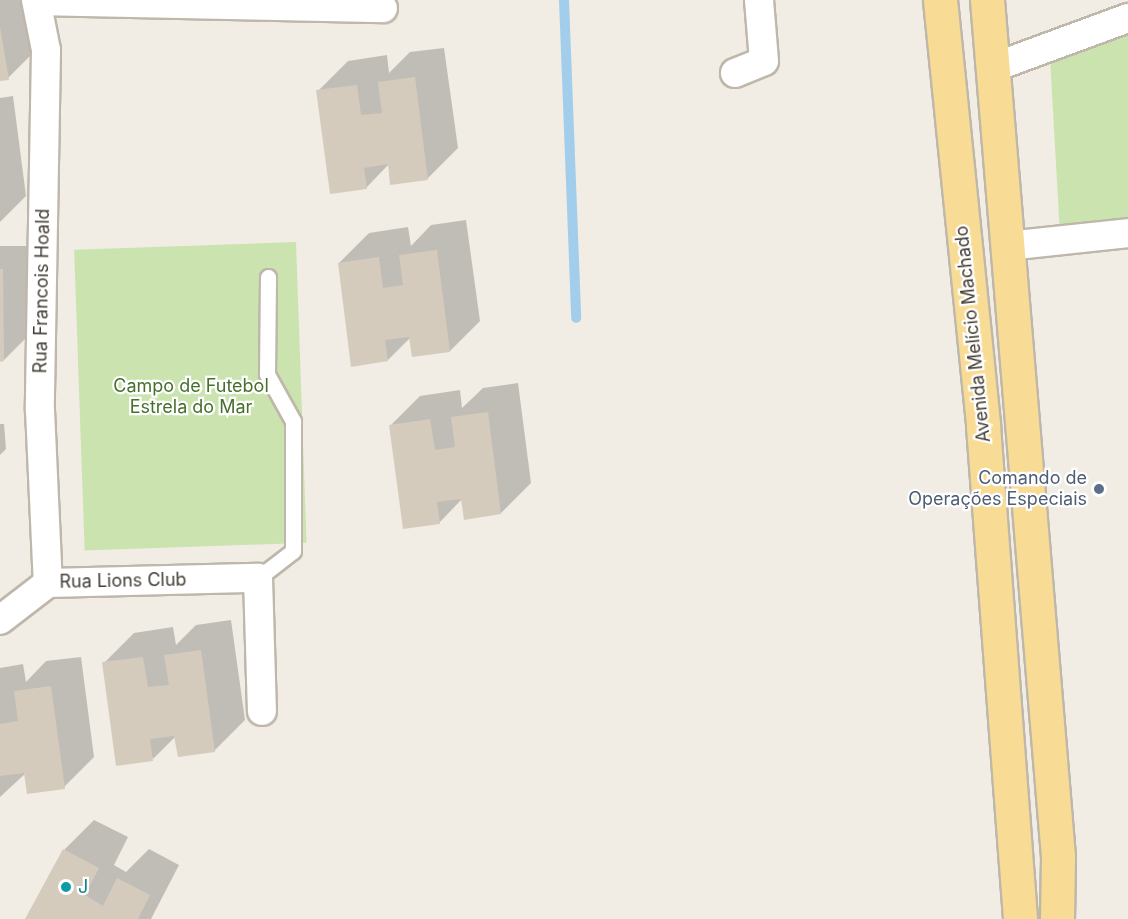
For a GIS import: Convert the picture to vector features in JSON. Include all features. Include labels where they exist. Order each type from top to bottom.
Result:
[{"type":"main road","name":"Avenida Melício Machado","points":[[940,0],[983,426],[1020,919]]},
{"type":"main road","points":[[987,0],[1058,857],[1057,919]]},
{"type":"main road","points":[[1058,857],[1080,919]]},
{"type":"street","points":[[735,73],[764,61],[759,0]]},
{"type":"street","points":[[37,1],[278,3],[382,8]]},
{"type":"street","name":"Rua Francois Hoald","points":[[37,1],[46,50],[40,410],[48,584]]},
{"type":"street","points":[[992,68],[1128,18]]},
{"type":"street","points":[[1007,246],[1128,233]]},
{"type":"street","points":[[258,578],[262,711]]},
{"type":"street","name":"Rua Lions Club","points":[[0,620],[48,584],[258,578]]},
{"type":"lane","points":[[258,578],[293,551],[293,421],[267,374],[268,277]]},
{"type":"green space","points":[[1128,31],[1128,223],[1060,235],[1050,58]]},
{"type":"green space","name":"Campo de Futebol Estrela do Mar","points":[[296,242],[307,543],[85,551],[74,250]]},
{"type":"building","points":[[0,27],[9,80],[0,81]]},
{"type":"building","points":[[415,77],[428,180],[390,185],[388,164],[364,168],[367,189],[330,194],[316,90],[357,85],[361,115],[382,113],[378,82]]},
{"type":"building","points":[[437,250],[450,352],[412,357],[409,337],[385,340],[388,361],[351,367],[338,263],[379,257],[383,288],[403,285],[399,255]]},
{"type":"building","points":[[0,269],[3,269],[4,361],[0,362]]},
{"type":"building","points":[[488,412],[501,514],[464,520],[461,499],[437,502],[440,524],[403,529],[389,425],[430,419],[435,450],[455,447],[451,417]]},
{"type":"building","points":[[201,650],[215,752],[178,757],[174,736],[150,739],[153,761],[116,766],[102,662],[143,657],[148,687],[169,685],[164,655]]},
{"type":"building","points":[[51,686],[65,789],[27,794],[24,773],[0,776],[0,724],[18,721],[14,691]]},
{"type":"building","name":"J","points":[[63,849],[99,868],[85,895],[103,906],[117,878],[150,895],[138,919],[25,919]]},
{"type":"waterway","points":[[564,0],[576,318]]},
{"type":"place","name":"Comando de Operações Especiais","points":[[1099,489]]},
{"type":"place","name":"J","points":[[66,887]]}]
